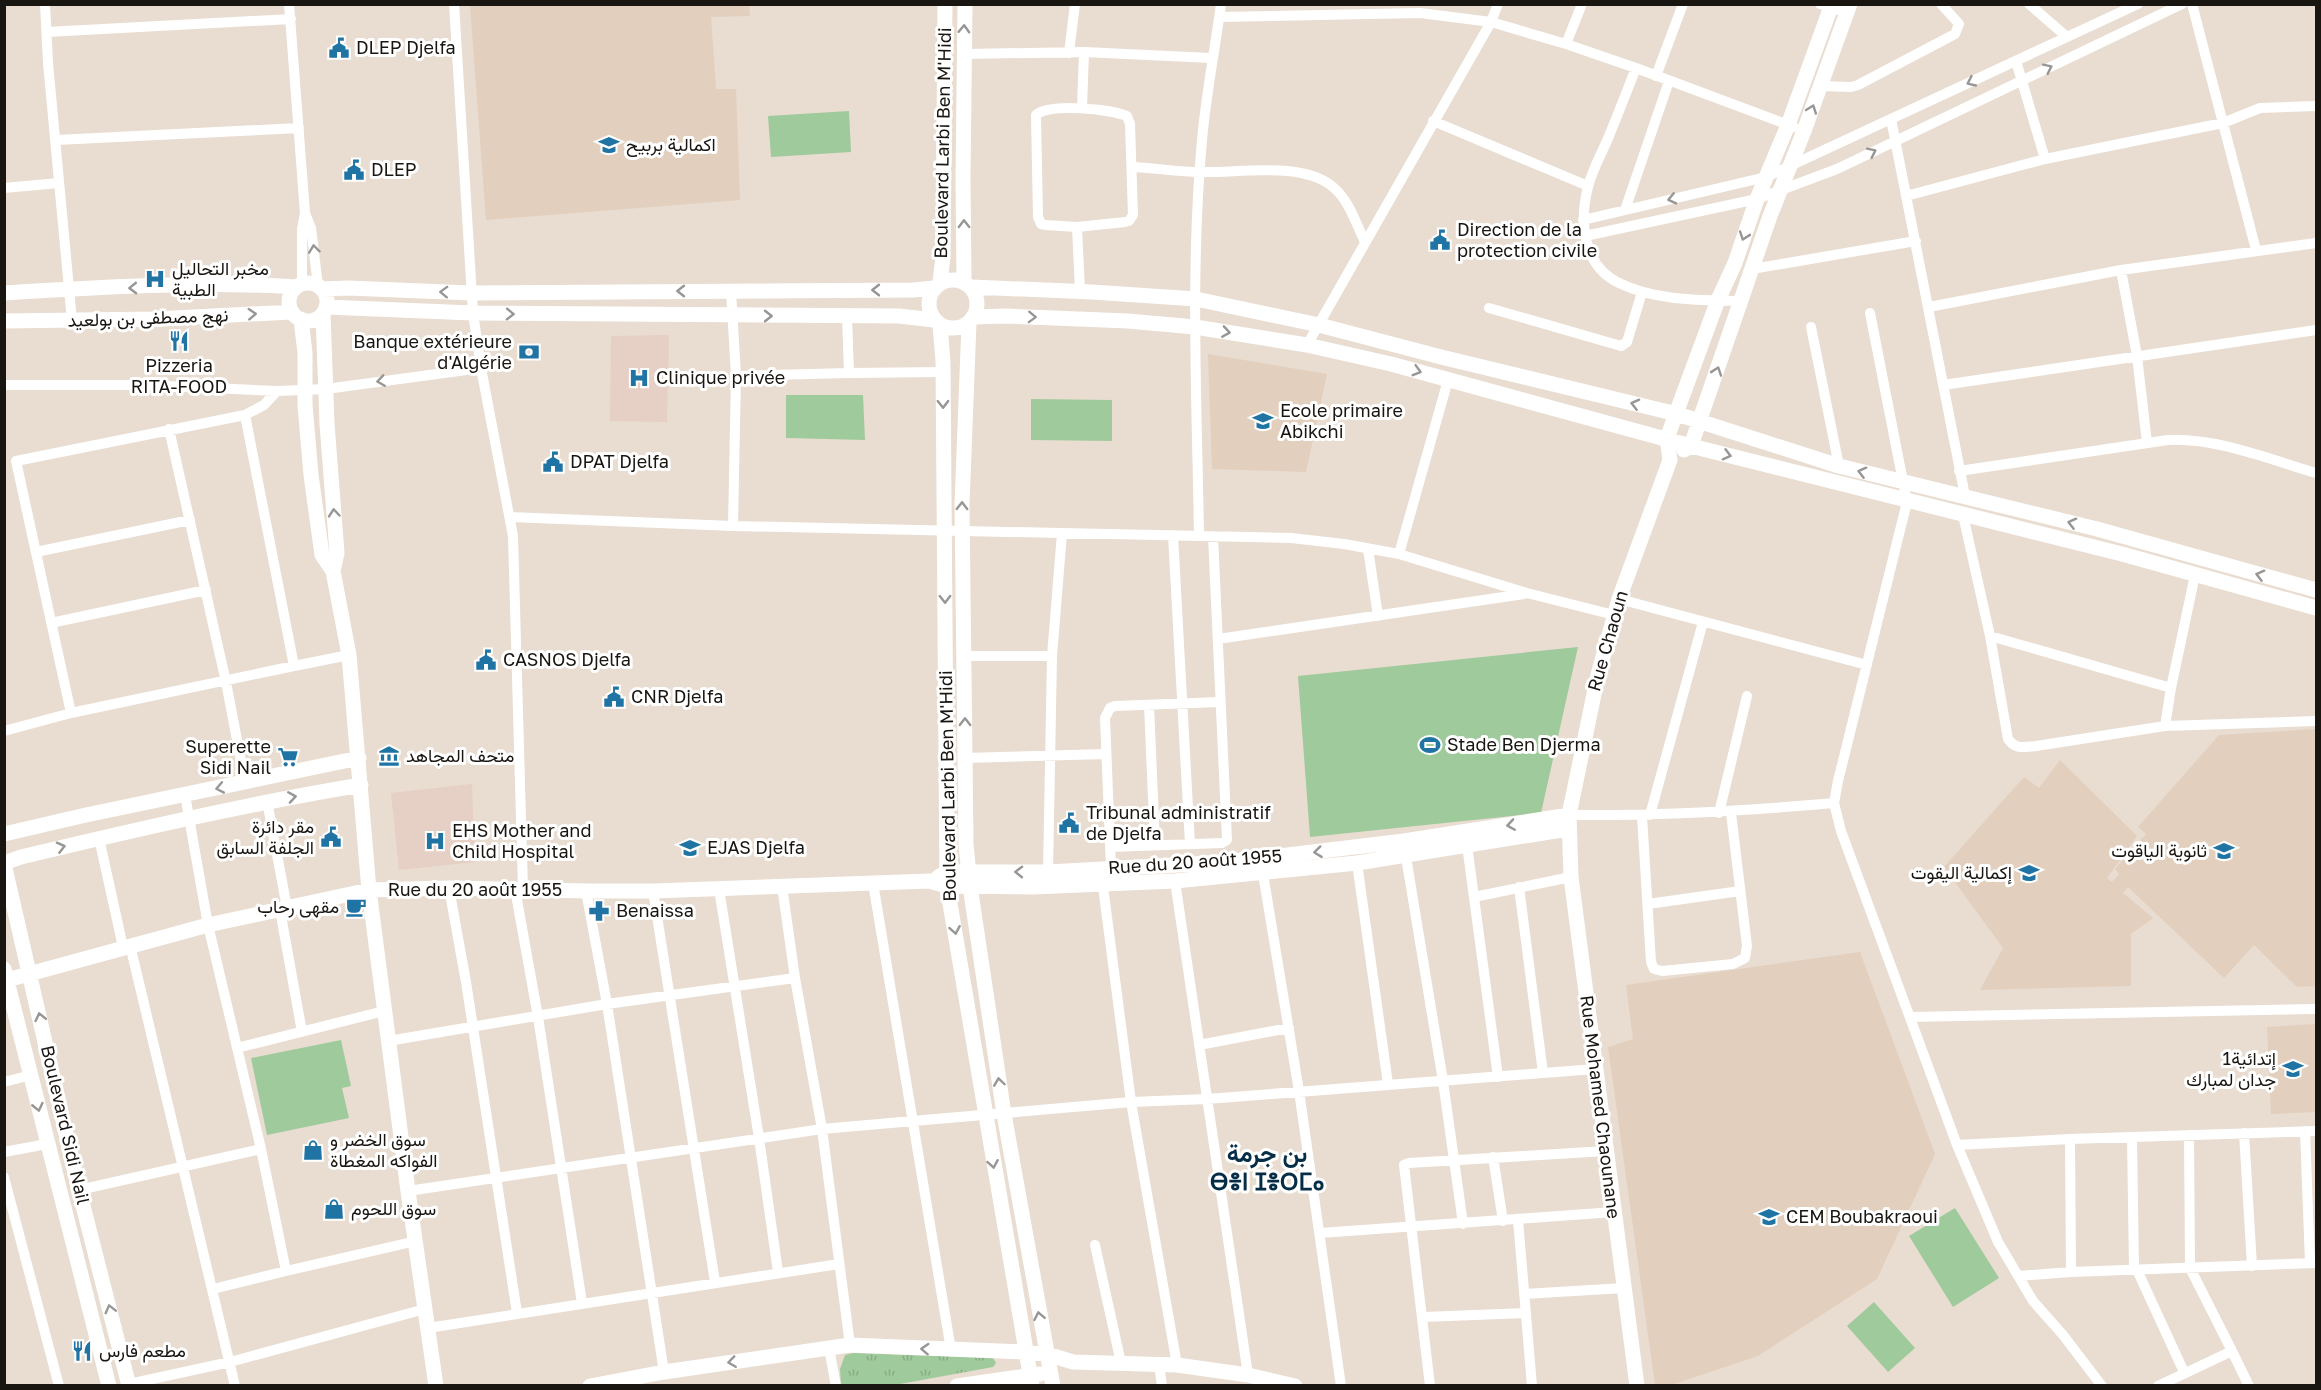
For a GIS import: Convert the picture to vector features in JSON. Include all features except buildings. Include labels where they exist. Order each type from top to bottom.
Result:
[{"type":"main road","name":"Boulevard Larbi Ben M'Hidi","points":[[937,285],[943,257],[945,4]]},
{"type":"main road","points":[[965,4],[968,285],[977,302],[971,320],[962,531],[966,844],[969,879],[1004,1114],[1052,1379]]},
{"type":"main road","points":[[1667,438],[1757,199],[1788,125],[1828,6]]},
{"type":"main road","points":[[1670,460],[1690,446],[1789,167],[1849,9]]},
{"type":"main road","points":[[436,1386],[369,890],[362,785],[349,655],[333,571],[322,555],[311,475],[305,390],[305,353],[297,316],[289,302],[292,291],[299,286],[308,283],[320,288],[471,293],[913,290],[948,280],[968,285],[1196,299],[1319,325],[1677,414],[1839,466],[2097,530],[2316,590]]},
{"type":"main road","points":[[937,285],[928,300],[930,314],[937,322]]},
{"type":"main road","points":[[4,293],[69,289],[299,286]]},
{"type":"main road","points":[[320,288],[326,295],[326,389],[338,553],[333,571]]},
{"type":"main road","points":[[297,316],[314,320],[325,310],[899,316],[937,322],[954,328],[971,320],[1005,316],[1128,321],[1195,327],[1307,345],[1391,364],[1690,446],[2316,608]]},
{"type":"main road","name":"نهج مصطفى بن بولعيد","points":[[4,321],[297,316]]},
{"type":"main road","name":"Boulevard Larbi Ben M'Hidi","points":[[937,322],[943,372],[947,879],[1031,1380]]},
{"type":"main road","name":"Rue Chaoun","points":[[1568,822],[1592,697],[1614,615],[1670,460],[1667,438]]},
{"type":"main road","points":[[4,834],[359,758]]},
{"type":"main road","points":[[4,864],[99,838],[267,801],[362,785]]},
{"type":"main road","name":"Rue du 20 août 1955","points":[[969,879],[1048,872],[1105,874],[1175,881],[1262,866],[1405,848],[1568,822]]},
{"type":"main road","name":"Rue du 20 août 1955","points":[[6,974],[30,973],[208,925],[369,890],[449,888],[653,891],[1357,863],[1405,848],[1467,845],[1568,822]]},
{"type":"main road","name":"Rue Mohamed Chaounane","points":[[1568,822],[1571,878],[1594,1069],[1637,1386]]},
{"type":"main road","name":"Boulevard Sidi Nail","points":[[4,864],[79,1190],[129,1385]]},
{"type":"main road","name":"Boulevard Sidi Nail","points":[[6,974],[109,1386]]},
{"type":"main road","points":[[590,1386],[664,1372],[850,1345],[1025,1352],[1047,1354],[1073,1362],[1177,1365],[1296,1386]]},
{"type":"main road","points":[[958,1385],[1052,1379],[1073,1362]]},
{"type":"street","points":[[45,4],[72,321]]},
{"type":"street","points":[[289,4],[305,213],[299,286]]},
{"type":"street","points":[[453,4],[473,313],[481,368],[513,536],[519,889],[582,1303]]},
{"type":"street","points":[[1070,53],[1075,4]]},
{"type":"street","points":[[1199,536],[1195,327],[1199,172],[1211,58],[1221,4]]},
{"type":"street","points":[[1307,345],[1491,22],[1498,4]]},
{"type":"street","points":[[1566,44],[1582,4]]},
{"type":"street","points":[[1656,76],[1683,4]]},
{"type":"street","points":[[1821,86],[1851,87],[1858,85],[1955,34],[1959,24],[1941,4]]},
{"type":"street","points":[[2029,4],[2067,38]]},
{"type":"street","points":[[1583,220],[1766,177],[2138,4]]},
{"type":"street","points":[[1585,236],[1780,192],[1837,169],[2182,4]]},
{"type":"street","points":[[2192,4],[2256,250]]},
{"type":"street","points":[[1828,6],[1849,9]]},
{"type":"street","points":[[1219,17],[1327,9],[1420,9],[1491,22],[1636,68],[1804,131]]},
{"type":"street","points":[[47,32],[291,19]]},
{"type":"street","points":[[964,54],[1084,52],[1211,58]]},
{"type":"street","points":[[1082,108],[1084,52]]},
{"type":"street","points":[[2016,61],[2045,159]]},
{"type":"street","points":[[1636,68],[1588,186],[1583,220],[1590,256],[1601,272],[1618,283],[1642,292],[1674,298],[1741,301]]},
{"type":"street","points":[[1625,210],[1669,81]]},
{"type":"street","points":[[1906,196],[2045,159],[2223,123],[2260,108],[2316,106]]},
{"type":"street","points":[[1082,108],[1127,116],[1130,124],[1132,166],[1130,221],[1077,226],[1041,224],[1038,217],[1036,119],[1038,112],[1082,108]]},
{"type":"street","points":[[1891,119],[1965,496]]},
{"type":"street","points":[[1433,121],[1588,186]]},
{"type":"street","points":[[56,140],[299,128]]},
{"type":"street","points":[[1132,166],[1199,172],[1292,171],[1315,176],[1333,187],[1348,206],[1365,242]]},
{"type":"street","points":[[4,188],[59,183]]},
{"type":"street","points":[[305,213],[311,228],[320,288]]},
{"type":"street","points":[[1077,226],[1080,292]]},
{"type":"street","points":[[1752,269],[1916,241]]},
{"type":"street","points":[[1929,307],[2121,270],[2316,243]]},
{"type":"street","points":[[2121,270],[2137,356],[2147,443]]},
{"type":"street","points":[[731,291],[736,376],[733,526]]},
{"type":"street","points":[[1489,308],[1621,346],[1627,342],[1642,292]]},
{"type":"street","points":[[1870,313],[1907,502],[1834,803],[1841,831],[1957,1145],[1998,1242],[2033,1301],[2102,1386]]},
{"type":"street","points":[[847,316],[849,373]]},
{"type":"street","points":[[1811,327],[1839,466]]},
{"type":"street","points":[[1943,385],[2316,330]]},
{"type":"street","points":[[4,385],[144,385],[277,391],[326,389],[481,368]]},
{"type":"street","points":[[736,376],[943,372]]},
{"type":"street","points":[[1399,555],[1448,380]]},
{"type":"street","points":[[4,464],[245,415],[264,405],[277,391]]},
{"type":"street","points":[[245,415],[294,666]]},
{"type":"street","points":[[169,429],[226,682],[245,782]]},
{"type":"street","points":[[1959,471],[2186,439],[2211,443],[2316,473]]},
{"type":"street","points":[[16,461],[71,713]]},
{"type":"street","points":[[1963,515],[1990,636],[2008,739],[2013,746],[2019,748],[2036,746],[2165,726],[2316,721]]},
{"type":"street","points":[[510,518],[733,526],[1292,538],[1399,555],[1527,594],[1614,615]]},
{"type":"street","points":[[36,552],[190,520]]},
{"type":"street","points":[[1048,872],[1052,656],[1062,533]]},
{"type":"street","points":[[1173,536],[1190,844]]},
{"type":"street","points":[[1110,847],[1222,843],[1227,840],[1213,536]]},
{"type":"street","points":[[1368,549],[1378,616]]},
{"type":"street","points":[[2165,726],[2195,575]]},
{"type":"street","points":[[51,623],[206,590]]},
{"type":"street","points":[[1218,639],[1527,594]]},
{"type":"street","points":[[1619,599],[1867,665]]},
{"type":"street","points":[[1703,622],[1646,816],[1651,962],[1654,969],[1662,972],[1733,964],[1745,958],[1747,946],[1731,813]]},
{"type":"street","points":[[1990,636],[2171,688]]},
{"type":"street","points":[[4,731],[71,713],[349,655]]},
{"type":"street","points":[[965,656],[1052,656]]},
{"type":"street","points":[[1719,813],[1747,696]]},
{"type":"street","points":[[1177,1365],[1131,1102],[1105,874],[1110,847],[1105,718],[1110,708],[1115,706],[1220,702]]},
{"type":"street","points":[[1149,705],[1155,845]]},
{"type":"street","points":[[965,758],[1106,754]]},
{"type":"street","points":[[185,795],[208,925],[261,1149],[286,1271]]},
{"type":"street","points":[[267,801],[302,1032]]},
{"type":"street","points":[[1568,822],[1731,813],[1834,803]]},
{"type":"street","points":[[99,838],[184,1167],[235,1386]]},
{"type":"street","points":[[1467,845],[1498,1077]]},
{"type":"street","points":[[1405,848],[1443,1081],[1463,1224]]},
{"type":"street","points":[[1357,863],[1388,1084]]},
{"type":"street","points":[[1262,866],[1299,1091],[1341,1386]]},
{"type":"street","points":[[1474,897],[1571,878]]},
{"type":"street","points":[[1175,881],[1206,1099],[1253,1379]]},
{"type":"street","points":[[873,883],[951,1350]]},
{"type":"street","points":[[782,886],[795,978],[822,1129],[850,1345]]},
{"type":"street","points":[[1519,887],[1543,1073]]},
{"type":"street","points":[[449,888],[517,1313]]},
{"type":"street","points":[[719,889],[778,1272]]},
{"type":"street","points":[[586,891],[607,1004],[664,1372]]},
{"type":"street","points":[[653,891],[715,1282]]},
{"type":"street","points":[[1648,904],[1740,891]]},
{"type":"street","points":[[388,1041],[607,1004],[795,978]]},
{"type":"street","points":[[1910,1017],[2316,1010]]},
{"type":"street","points":[[237,1048],[384,1011]]},
{"type":"street","points":[[1199,1045],[1289,1028]]},
{"type":"street","points":[[408,1191],[822,1129],[1131,1102],[1206,1099],[1594,1069]]},
{"type":"street","points":[[4,1083],[31,1075]]},
{"type":"street","points":[[1957,1145],[2311,1131],[2313,1263],[2019,1276]]},
{"type":"street","points":[[2244,1133],[2252,1266]]},
{"type":"street","points":[[2190,1135],[2190,1268],[2249,1386]]},
{"type":"street","points":[[2132,1138],[2135,1270],[2184,1372]]},
{"type":"street","points":[[2070,1139],[2071,1272]]},
{"type":"street","points":[[4,1152],[47,1144]]},
{"type":"street","points":[[79,1190],[261,1149]]},
{"type":"street","points":[[1430,1386],[1404,1165],[1454,1159],[1606,1151]]},
{"type":"street","points":[[1493,1157],[1503,1221]]},
{"type":"street","points":[[4,1178],[59,1386]]},
{"type":"street","points":[[1320,1233],[1614,1212]]},
{"type":"street","points":[[1518,1220],[1532,1386]]},
{"type":"street","points":[[213,1289],[416,1241]]},
{"type":"street","points":[[1095,1245],[1121,1363]]},
{"type":"street","points":[[428,1328],[839,1264]]},
{"type":"street","points":[[1524,1294],[1624,1288]]},
{"type":"street","points":[[129,1385],[230,1362],[425,1309]]},
{"type":"street","points":[[1423,1317],[1526,1313]]},
{"type":"street","points":[[830,1348],[836,1386]]},
{"type":"street","points":[[2158,1386],[2232,1351]]},
{"type":"street","points":[[1159,1364],[1162,1386]]},
{"type":"shaded area","name":"اكمالية بربيح","points":[[470,5],[749,5],[750,16],[711,17],[716,89],[736,89],[740,200],[486,220]]},
{"type":"shaded area","name":"Clinique privée","points":[[669,335],[667,422],[610,421],[611,336]]},
{"type":"shaded area","name":"Ecole primaire Abikchi","points":[[1208,354],[1327,374],[1306,472],[1212,469]]},
{"type":"shaded area","points":[[2316,729],[2316,986],[2297,987],[2254,945],[2224,978],[2128,887],[2123,893],[2153,918],[2131,934],[2131,986],[1980,990],[2003,948],[1944,867],[2024,777],[2039,788],[2060,760],[2137,836],[2107,878],[2112,882],[2119,874],[2115,869],[2146,834],[2138,827],[2219,735]]},
{"type":"shaded area","name":"EHS Mother and Child Hospital","points":[[472,784],[475,862],[399,870],[391,793]]},
{"type":"shaded area","name":"CEM Boubakraoui","points":[[1860,952],[1935,1154],[1877,1279],[1758,1356],[1671,1385],[1655,1385],[1608,1047],[1633,1039],[1626,985]]},
{"type":"shaded area","name":"1إتدائية جدان لمبارك","points":[[2316,1024],[2316,1112],[2271,1114],[2267,1027]]},
{"type":"green space","points":[[849,111],[851,152],[771,157],[768,116]]},
{"type":"green space","points":[[786,395],[863,395],[865,440],[786,438]]},
{"type":"green space","points":[[1031,399],[1112,400],[1112,441],[1031,440]]},
{"type":"green space","name":"Stade Ben Djerma","points":[[1578,647],[1541,813],[1310,837],[1298,676]]},
{"type":"green space","points":[[341,1040],[351,1086],[342,1088],[349,1118],[267,1135],[251,1058]]},
{"type":"green space","points":[[1955,1208],[1999,1278],[1953,1307],[1909,1236]]},
{"type":"green space","points":[[1874,1302],[1915,1348],[1888,1372],[1847,1326]]},
{"type":"green space","points":[[853,1353],[993,1358],[996,1363],[993,1367],[889,1386],[841,1385],[840,1369],[845,1355]]},
{"type":"place","name":"DLEP Djelfa","points":[[339,48]]},
{"type":"place","name":"اكمالية بربيح","points":[[609,145]]},
{"type":"place","name":"DLEP","points":[[354,170]]},
{"type":"place","name":"Direction de la protection civile","points":[[1440,240]]},
{"type":"place","name":"مخبر التحاليل الطبية","points":[[155,279]]},
{"type":"place","name":"Pizzeria RITA-FOOD","points":[[179,341]]},
{"type":"place","name":"Banque extérieure d'Algérie","points":[[529,352]]},
{"type":"place","name":"Clinique privée","points":[[639,378]]},
{"type":"place","name":"Ecole primaire Abikchi","points":[[1263,421]]},
{"type":"place","name":"DPAT Djelfa","points":[[553,462]]},
{"type":"place","name":"CASNOS Djelfa","points":[[486,660]]},
{"type":"place","name":"CNR Djelfa","points":[[614,697]]},
{"type":"place","name":"Stade Ben Djerma","points":[[1430,745]]},
{"type":"place","name":"متحف المجاهد","points":[[389,756]]},
{"type":"place","name":"Superette Sidi Nail","points":[[288,757]]},
{"type":"place","name":"Tribunal administratif de Djelfa","points":[[1069,823]]},
{"type":"place","name":"مقر دائرة الجلفة السابق","points":[[331,837]]},
{"type":"place","name":"EHS Mother and Child Hospital","points":[[435,841]]},
{"type":"place","name":"EJAS Djelfa","points":[[690,848]]},
{"type":"place","name":"ثانوية الياقوت","points":[[2224,851]]},
{"type":"place","name":"إكمالية اليقوت","points":[[2029,873]]},
{"type":"place","name":"مقهى رحاب","points":[[356,907]]},
{"type":"place","name":"Benaissa","points":[[599,911]]},
{"type":"place","name":"1إتدائية جدان لمبارك","points":[[2293,1069]]},
{"type":"place","name":"سوق الخضر و الفواكه المغطاة","points":[[313,1150]]},
{"type":"place","name":"سوق اللحوم","points":[[334,1209]]},
{"type":"place","name":"CEM Boubakraoui","points":[[1769,1217]]},
{"type":"place","name":"مطعم فارس","points":[[82,1351]]},
{"type":"district","name":"بن جرمة ⴱⴻⵏ ⵊⴻⵔⵎⴰ","points":[[1267,1168]]}]
